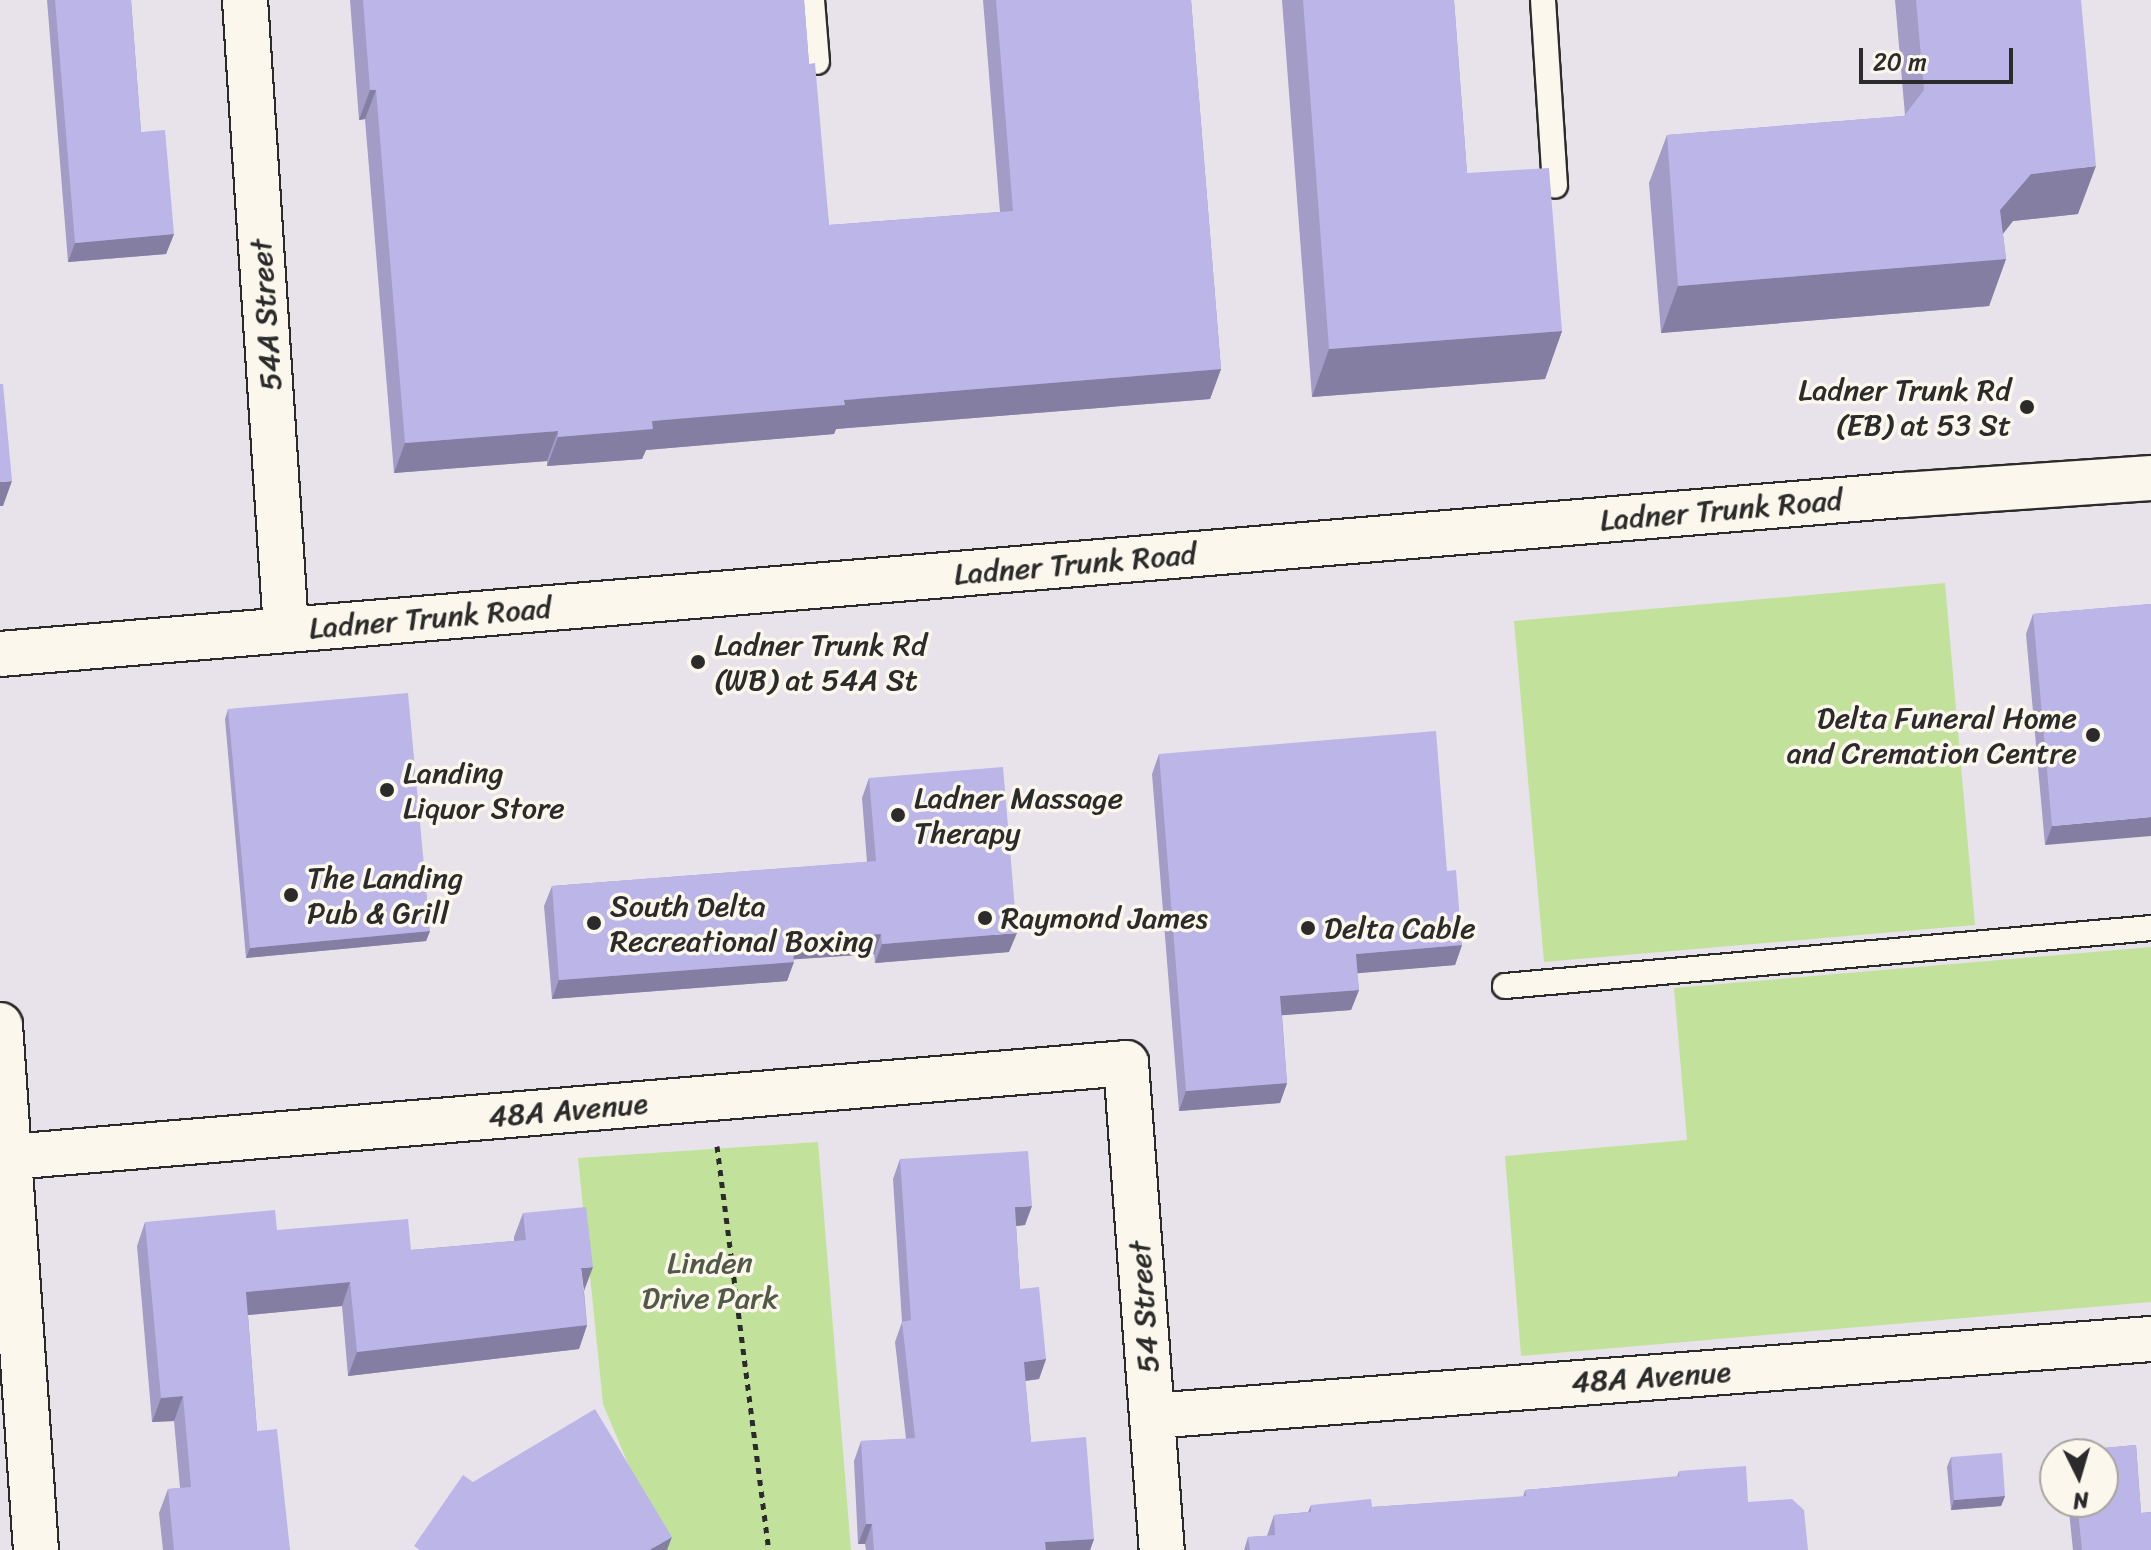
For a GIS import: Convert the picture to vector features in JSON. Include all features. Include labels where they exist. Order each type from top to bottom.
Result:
[{"type":"street","name":"54A Street","points":[[245,0],[286,629]]},
{"type":"street","name":"Ladner Trunk Road","points":[[0,654],[1887,496],[2151,478]]},
{"type":"street","points":[[0,1025],[36,1550]]},
{"type":"street","name":"48A Avenue","points":[[10,1157],[1126,1063]]},
{"type":"street","name":"54 Street","points":[[1126,1063],[1162,1550]]},
{"type":"street","name":"48A Avenue","points":[[1152,1416],[2151,1339]]},
{"type":"lane","points":[[812,0],[817,62]]},
{"type":"lane","points":[[1543,0],[1555,186]]},
{"type":"lane","points":[[1505,986],[2151,928]]},
{"type":"path","points":[[717,1144],[769,1550]]},
{"type":"green space","points":[[1945,583],[1975,925],[1544,962],[1514,621]]},
{"type":"green space","points":[[2151,947],[2151,1302],[1521,1356],[1505,1156],[1687,1140],[1674,988]]},
{"type":"green space","name":"Linden Drive Park","points":[[818,1142],[851,1550],[664,1550],[603,1404],[578,1158]]},
{"type":"building","points":[[55,0],[131,0],[141,132],[165,130],[174,234],[75,243]]},
{"type":"building","points":[[363,0],[804,0],[809,64],[815,63],[829,225],[1013,211],[996,0],[1191,0],[1221,369],[844,400],[845,405],[652,421],[653,429],[558,437],[558,431],[405,443],[376,90],[370,90]]},
{"type":"building","points":[[1303,0],[1454,0],[1467,173],[1549,168],[1562,331],[1329,349]]},
{"type":"building","points":[[1916,0],[2081,0],[2096,166],[2031,174],[2000,210],[2006,259],[1678,286],[1667,135],[1904,116],[1924,90]]},
{"type":"building","points":[[0,384],[3,384],[12,481],[0,482]]},
{"type":"building","name":"Delta Funeral Home and Cremation Centre","points":[[2151,604],[2151,817],[2052,826],[2033,614]]},
{"type":"building","points":[[408,693],[430,931],[250,948],[228,709]]},
{"type":"building","name":"Delta Cable","points":[[1436,731],[1447,871],[1456,870],[1462,945],[1356,954],[1359,990],[1280,996],[1287,1083],[1186,1091],[1159,754]]},
{"type":"building","points":[[1003,767],[1017,933],[882,944],[881,934],[792,940],[794,962],[559,980],[552,886],[876,861],[869,778]]},
{"type":"building","points":[[1028,1151],[1032,1206],[1015,1207],[1020,1289],[1039,1287],[1046,1359],[1024,1362],[1031,1442],[1086,1437],[1094,1539],[1045,1542],[1046,1550],[874,1550],[872,1524],[866,1524],[861,1441],[915,1438],[902,1322],[911,1320],[900,1159]]},
{"type":"building","points":[[586,1207],[593,1267],[581,1268],[587,1325],[357,1352],[350,1282],[246,1292],[257,1431],[277,1429],[290,1550],[174,1550],[168,1489],[191,1487],[183,1396],[161,1398],[145,1222],[275,1210],[277,1230],[408,1219],[411,1250],[526,1240],[523,1213]]},
{"type":"building","points":[[595,1409],[672,1537],[649,1550],[420,1550],[414,1546],[463,1475],[473,1482]]},
{"type":"building","points":[[2136,1445],[2141,1513],[2151,1512],[2151,1550],[2082,1550],[2079,1518],[2119,1518],[2119,1447]]},
{"type":"building","points":[[2002,1453],[2005,1496],[1954,1500],[1951,1457]]},
{"type":"building","points":[[1746,1466],[1748,1502],[1792,1499],[1804,1510],[1808,1550],[1250,1550],[1248,1537],[1275,1535],[1274,1515],[1311,1512],[1311,1505],[1371,1499],[1372,1507],[1526,1496],[1525,1490],[1679,1476],[1679,1471]]},
{"type":"place","name":"Ladner Trunk Rd (EB) at 53 St","points":[[2027,407]]},
{"type":"place","name":"Ladner Trunk Rd (WB) at 54A St","points":[[698,662]]},
{"type":"place","name":"Delta Funeral Home and Cremation Centre","points":[[2093,735]]},
{"type":"place","name":"Landing Liquor Store","points":[[387,790]]},
{"type":"place","name":"Ladner Massage Therapy","points":[[898,815]]},
{"type":"place","name":"The Landing Pub & Grill","points":[[291,895]]},
{"type":"place","name":"Raymond James","points":[[985,918]]},
{"type":"place","name":"South Delta Recreational Boxing","points":[[594,923]]},
{"type":"place","name":"Delta Cable","points":[[1308,928]]}]
